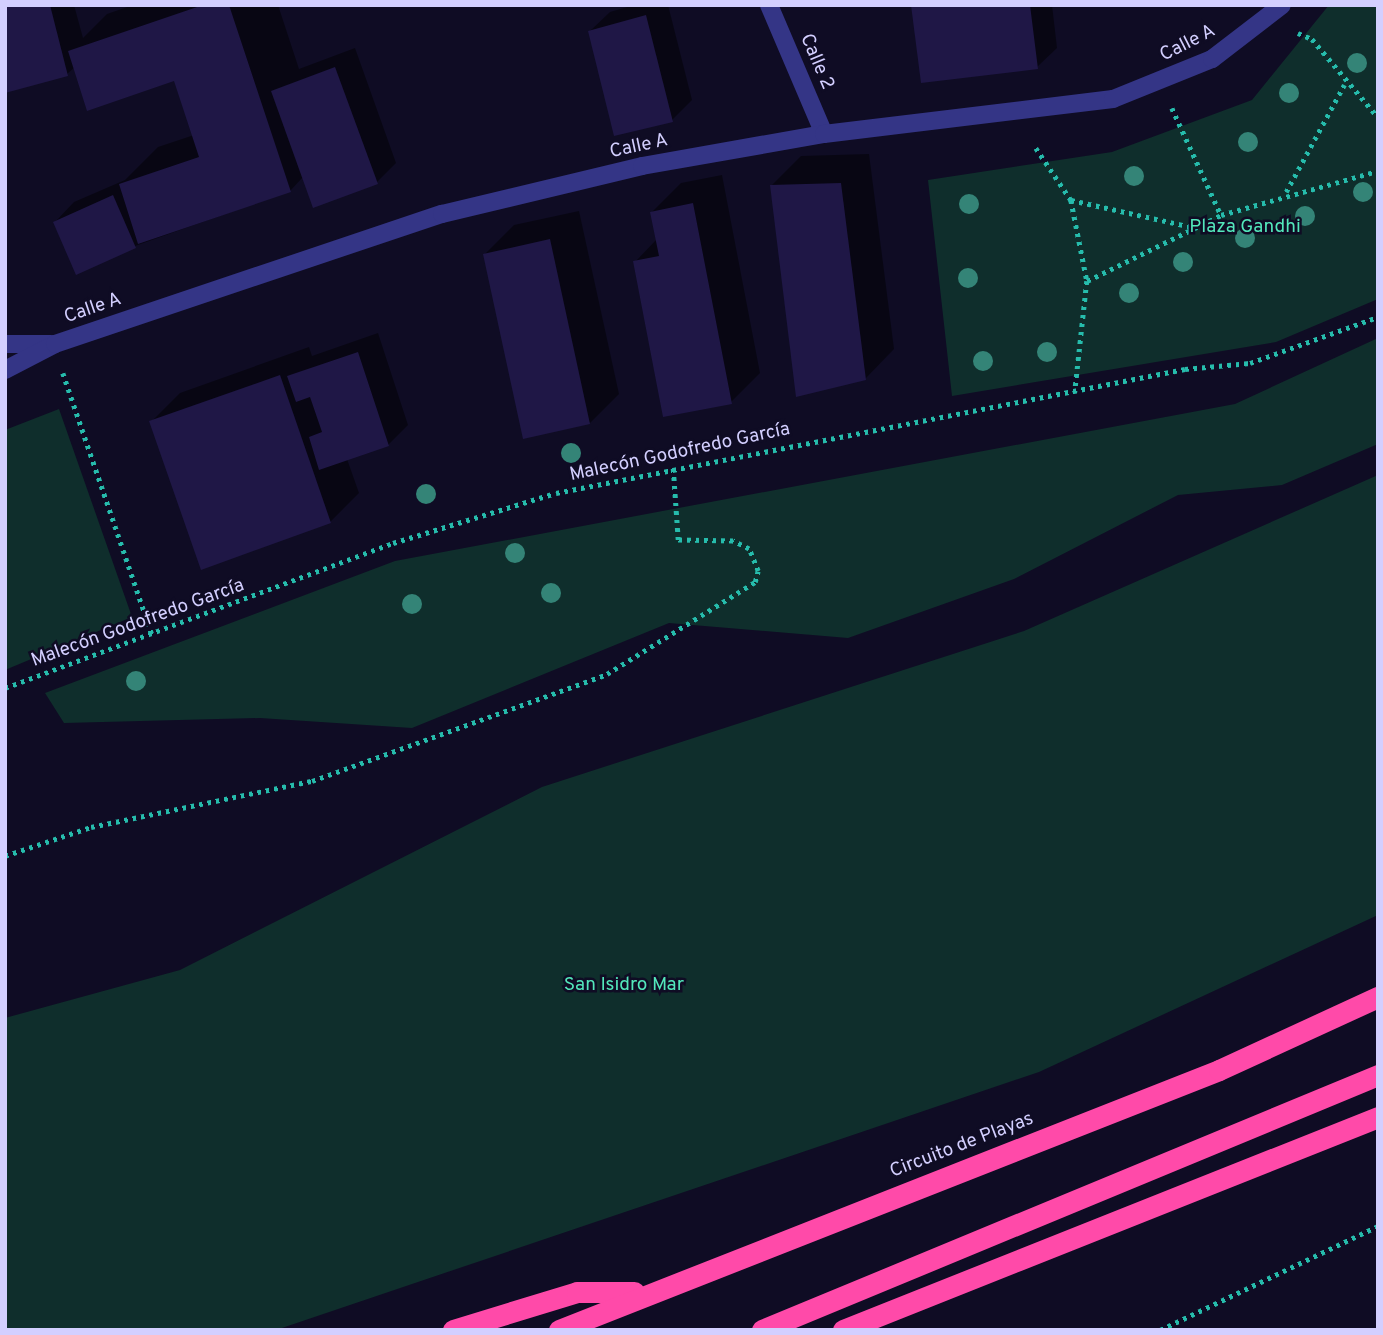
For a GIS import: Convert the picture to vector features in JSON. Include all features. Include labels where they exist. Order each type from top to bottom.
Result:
[{"type":"highway","name":"Circuito de Playas","points":[[559,1330],[643,1292],[1219,1070],[1378,997]]},
{"type":"highway","points":[[762,1330],[1378,1075]]},
{"type":"highway","points":[[843,1330],[1378,1117]]},
{"type":"highway","points":[[453,1330],[578,1292],[643,1292]]},
{"type":"street","name":"Calle 2","points":[[769,5],[824,134]]},
{"type":"street","name":"Calle A","points":[[5,370],[55,344],[442,214],[642,166],[824,134],[1113,99],[1212,59],[1282,5]]},
{"type":"street","points":[[5,344],[55,344]]},
{"type":"path","points":[[1298,33],[1312,39],[1345,85],[1378,117]]},
{"type":"path","points":[[1160,81],[1221,215]]},
{"type":"path","points":[[1286,193],[1345,85]]},
{"type":"path","points":[[1036,148],[1072,200],[1087,281],[1075,392]]},
{"type":"path","points":[[1087,281],[1221,215],[1286,193],[1378,171]]},
{"type":"path","points":[[1072,200],[1196,228]]},
{"type":"path","name":"Malecón Godofredo García","points":[[5,688],[393,543],[556,494],[673,467],[1185,369],[1250,363],[1378,317]]},
{"type":"path","points":[[62,369],[152,635]]},
{"type":"path","points":[[5,856],[91,827],[312,781],[607,674],[755,582],[758,571],[749,549],[733,541],[678,540],[673,467]]},
{"type":"path","points":[[1160,1330],[1378,1226]]},
{"type":"green space","name":"Plaza Gandhi","points":[[1329,5],[1378,5],[1378,299],[1276,342],[952,396],[928,180],[1112,152],[1252,100]]},
{"type":"green space","points":[[1378,338],[1378,444],[1282,485],[1178,495],[1014,579],[848,638],[669,623],[412,728],[260,718],[64,723],[45,693],[395,561],[1235,404]]},
{"type":"green space","points":[[59,409],[132,617],[5,670],[5,430]]},
{"type":"green space","name":"San Isidro Mar","points":[[1378,475],[1378,915],[1039,1072],[276,1330],[5,1330],[5,1018],[180,970],[542,787],[1024,631]]},
{"type":"building","points":[[5,5],[50,5],[68,76],[5,93]]},
{"type":"building","points":[[203,5],[229,5],[291,192],[138,244],[119,184],[199,157],[174,81],[87,111],[68,51]]},
{"type":"building","points":[[911,5],[1030,5],[1038,69],[921,83]]},
{"type":"building","points":[[646,15],[673,122],[614,136],[588,31]]},
{"type":"building","points":[[335,67],[378,184],[313,208],[271,91]]},
{"type":"building","points":[[841,183],[866,380],[796,397],[770,185]]},
{"type":"building","points":[[113,195],[136,248],[76,275],[53,222]]},
{"type":"building","points":[[693,203],[732,404],[663,417],[633,261],[659,256],[650,212]]},
{"type":"building","points":[[550,239],[590,424],[523,439],[483,254]]},
{"type":"building","points":[[358,352],[389,446],[319,470],[309,437],[322,432],[310,397],[296,402],[287,376]]},
{"type":"building","points":[[280,375],[331,523],[201,570],[149,421]]}]
